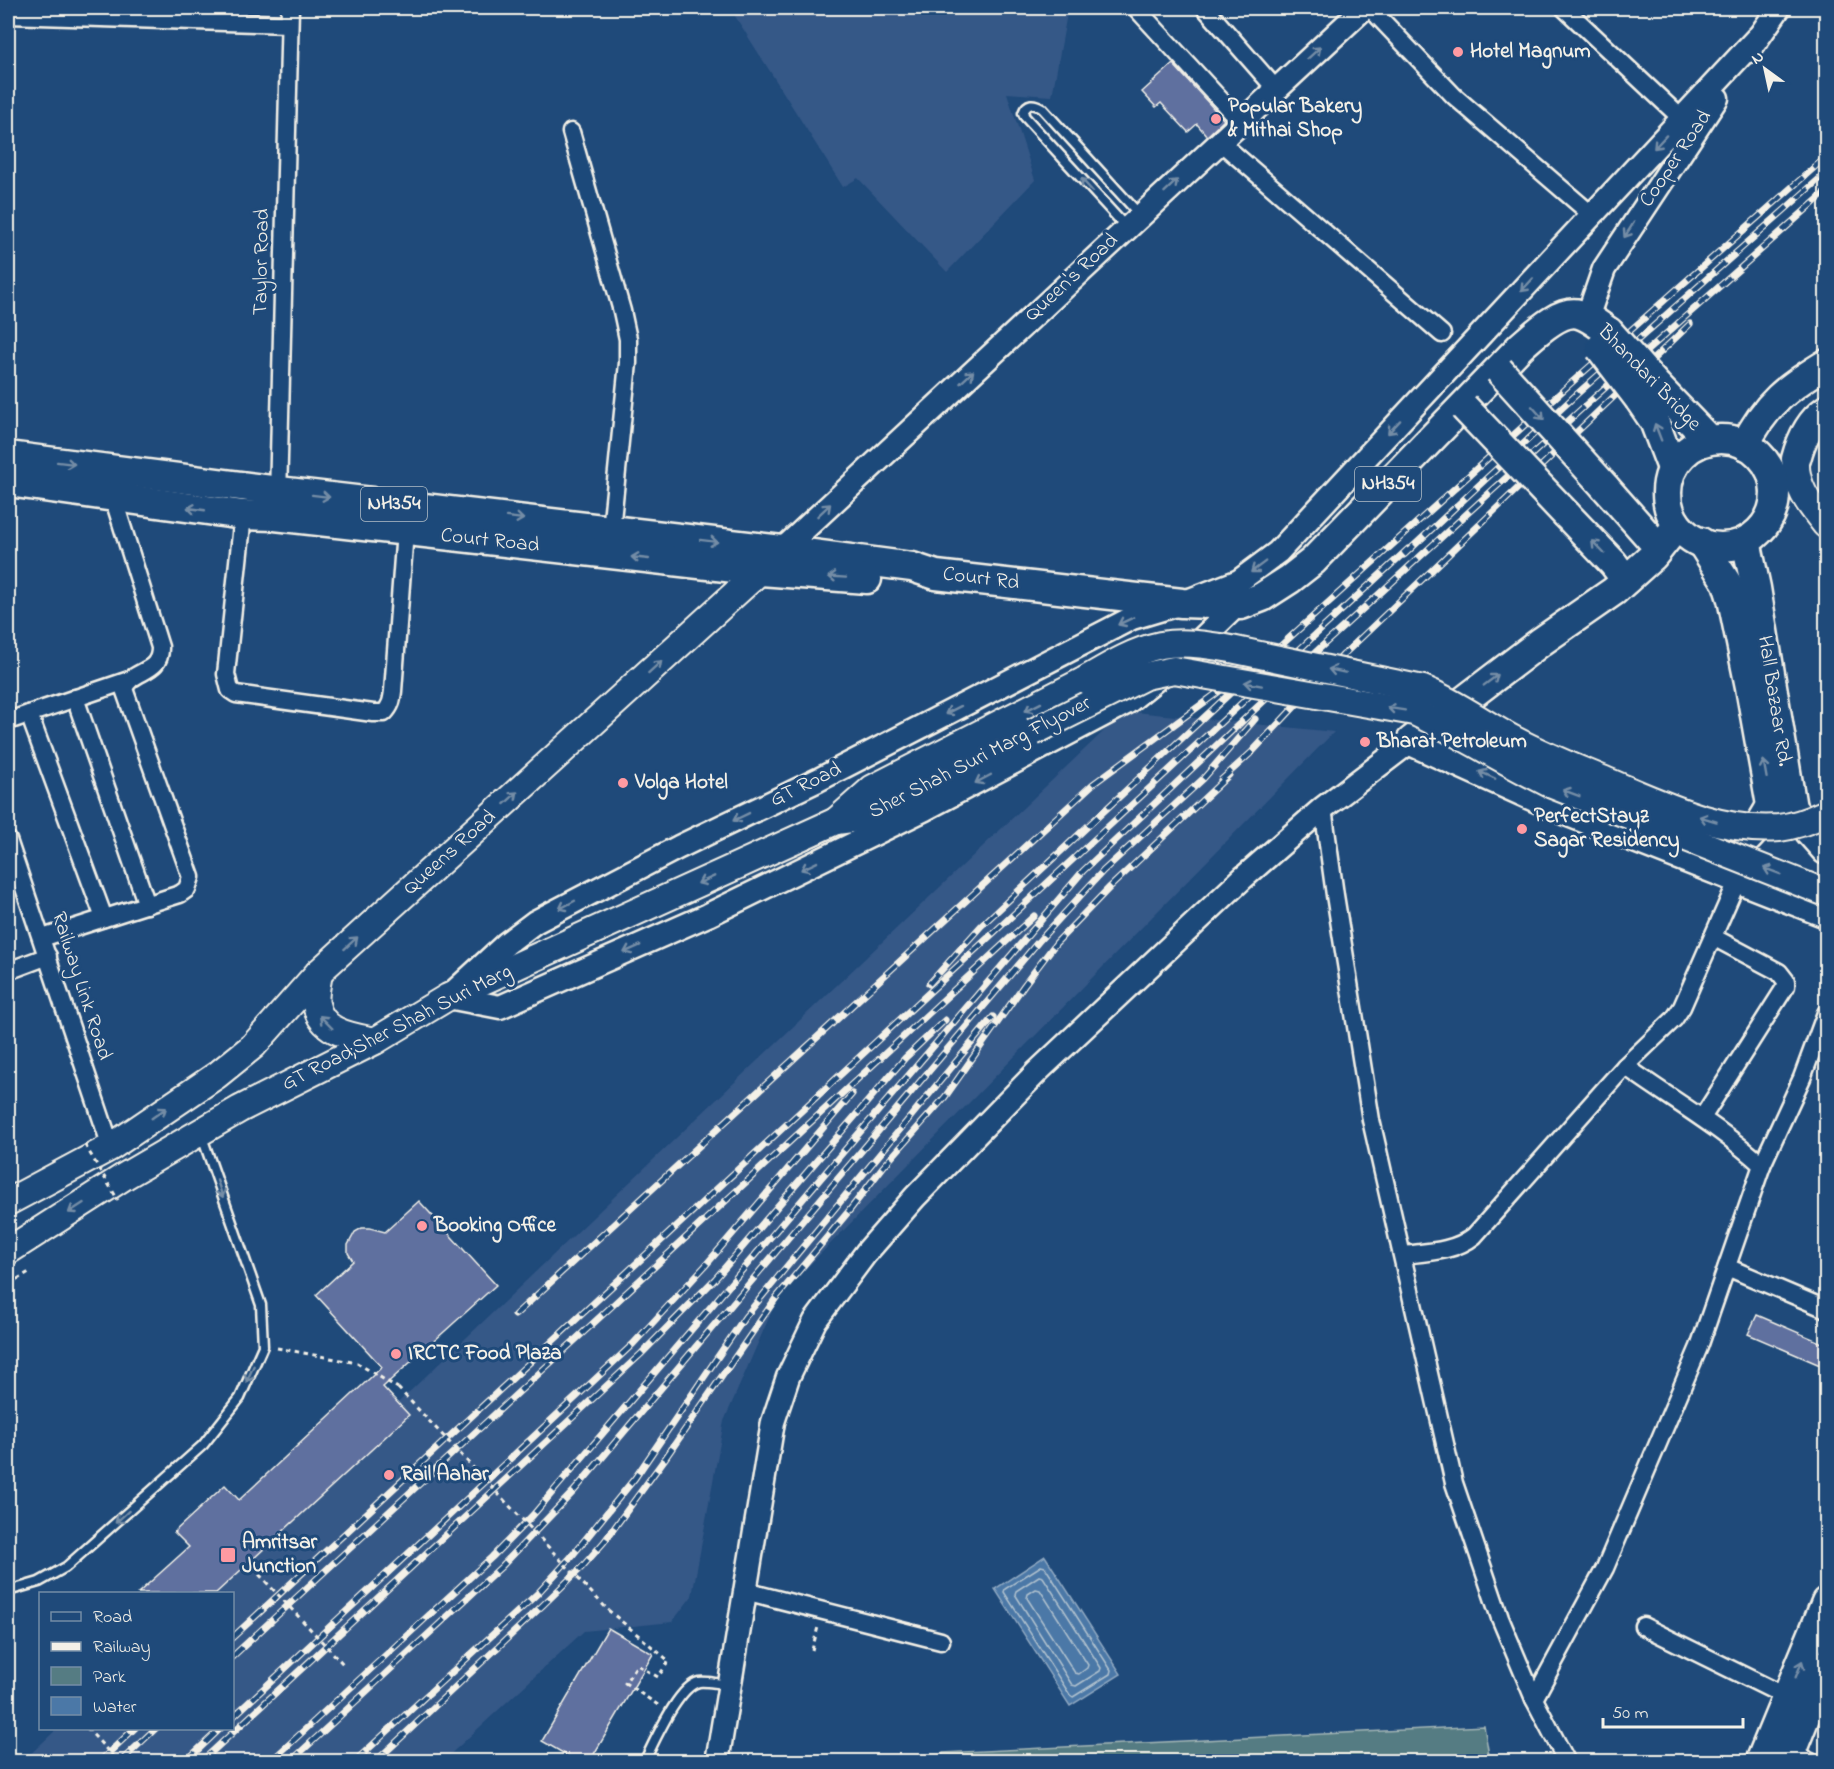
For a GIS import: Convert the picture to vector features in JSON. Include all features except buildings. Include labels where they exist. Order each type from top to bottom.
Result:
[{"type":"highway","name":"Bhandari Bridge","points":[[1498,370],[1549,322],[1579,333],[1598,331],[1648,392],[1709,440]]},
{"type":"highway","points":[[1745,445],[1753,429],[1784,392],[1827,364]]},
{"type":"highway","name":"NH354","points":[[1182,603],[1239,605],[1262,597],[1290,579],[1313,561],[1498,370]]},
{"type":"highway","points":[[1498,370],[1659,549]]},
{"type":"highway","points":[[1771,406],[1827,378]]},
{"type":"highway","name":"Bhandari Bridge","points":[[1648,392],[1654,421],[1672,468]]},
{"type":"highway","points":[[1464,406],[1613,562],[1626,580]]},
{"type":"highway","points":[[1796,459],[1800,443],[1813,423],[1827,410]]},
{"type":"highway","points":[[1796,459],[1827,430]]},
{"type":"highway","points":[[1732,439],[1745,445],[1767,463],[1775,485],[1771,514],[1760,530],[1746,541],[1729,547],[1711,546],[1701,542],[1677,526],[1667,504],[1667,484],[1672,468],[1694,445],[1709,440],[1732,439]]},
{"type":"highway","name":"Court Road","points":[[8,456],[277,503],[405,531],[761,572],[908,582],[936,574]]},
{"type":"highway","name":"Court Road","points":[[8,482],[243,515],[277,503],[611,530],[782,550]]},
{"type":"highway","points":[[1677,526],[1659,549],[1626,580],[1411,741],[1566,811],[1827,913]]},
{"type":"highway","name":"Hall Bazaar Rd.","points":[[1746,541],[1756,588],[1792,808],[1827,850]]},
{"type":"highway","points":[[1701,542],[1727,583],[1732,599],[1771,806],[1728,873]]},
{"type":"highway","name":"Court Rd","points":[[782,550],[912,567],[936,574],[1182,603]]},
{"type":"highway","points":[[1760,1761],[1827,1602]]},
{"type":"highway","points":[[1797,1759],[1827,1665]]},
{"type":"main road","name":"Queen's Road","points":[[782,550],[1275,88],[1364,8]]},
{"type":"main road","name":"Cooper Road","points":[[1598,331],[1604,269],[1779,8]]},
{"type":"main road","name":"GT Road","points":[[448,997],[507,943],[535,922],[679,847],[818,780],[1132,618],[1182,603],[1239,581],[1278,552],[1758,38]]},
{"type":"main road","points":[[1796,459],[1799,485],[1807,501],[1827,525]]},
{"type":"main road","name":"Queens Road","points":[[111,1147],[217,1075],[253,1046],[319,972],[761,572],[782,550]]},
{"type":"main road","points":[[448,997],[500,1006],[708,915],[925,809],[1128,702],[1179,661],[1239,605]]},
{"type":"main road","name":"Sher Shah Suri Marg Flyover","points":[[836,821],[873,788],[1085,680],[1124,657],[1163,645],[1203,645],[1231,649],[1423,689],[1442,697],[1514,740],[1558,760],[1645,797],[1722,823],[1778,828],[1803,823],[1827,813]]},
{"type":"main road","name":"Sher Shah Suri Marg Flyover","points":[[836,821],[867,817],[1145,676],[1174,670],[1414,712],[1445,726],[1552,785],[1827,893]]},
{"type":"main road","points":[[717,1761],[773,1422],[788,1377],[815,1321],[866,1253],[915,1197],[1038,1071],[1243,878],[1323,808],[1411,741]]},
{"type":"main road","name":"GT Road;Sher Shah Suri Marg","points":[[8,1251],[125,1176],[201,1134],[240,1109],[375,1041],[448,997],[836,821]]},
{"type":"main road","points":[[319,972],[315,1003],[320,1019],[337,1032],[375,1041]]},
{"type":"main road","points":[[217,1075],[240,1109]]},
{"type":"main road","points":[[8,1202],[111,1147]]},
{"type":"street","points":[[1136,8],[1240,121]]},
{"type":"street","points":[[1205,8],[1275,88]]},
{"type":"street","points":[[1370,8],[1454,96],[1592,215]]},
{"type":"street","points":[[1564,8],[1682,119]]},
{"type":"street","points":[[8,15],[46,12],[290,16]]},
{"type":"street","name":"Taylor Road","points":[[277,503],[290,16]]},
{"type":"street","points":[[571,132],[606,250],[628,339],[628,363],[611,530]]},
{"type":"street","points":[[1219,141],[1442,334]]},
{"type":"street","points":[[8,721],[129,680],[159,660],[160,647],[113,497]]},
{"type":"street","points":[[243,515],[226,674],[230,690],[236,694],[373,713],[384,713],[391,704],[405,531]]},
{"type":"street","points":[[42,938],[180,894],[187,889],[191,877],[189,867],[123,689],[129,680]]},
{"type":"street","points":[[75,698],[147,905]]},
{"type":"street","points":[[29,714],[104,918]]},
{"type":"street","points":[[1323,808],[1371,1120],[1454,1483],[1500,1618],[1534,1700],[1567,1761]]},
{"type":"street","name":"Railway Link Road","points":[[8,840],[111,1147]]},
{"type":"street","points":[[1402,1255],[1450,1248],[1467,1242],[1474,1236],[1625,1066],[1674,1019],[1682,1007],[1713,937],[1728,873]]},
{"type":"street","points":[[1702,1118],[1786,986],[1786,981],[1779,972],[1713,937]]},
{"type":"street","points":[[8,971],[48,956]]},
{"type":"street","points":[[1534,1700],[1605,1568],[1699,1347],[1762,1165],[1802,1078],[1827,1014]]},
{"type":"street","points":[[1625,1066],[1738,1143],[1762,1165]]},
{"type":"street","points":[[1726,1267],[1827,1309]]},
{"type":"street","points":[[746,1592],[941,1641]]},
{"type":"street","points":[[1643,1626],[1787,1697]]},
{"type":"lane","points":[[1029,104],[1042,108],[1133,221],[1025,117],[1023,113],[1025,107],[1029,104]]},
{"type":"lane","points":[[8,1591],[39,1582],[66,1567],[203,1445],[240,1398],[263,1346],[261,1305],[201,1134]]},
{"type":"lane","points":[[644,1761],[670,1713],[688,1688],[698,1682],[730,1685]]},
{"type":"path","points":[[85,1145],[118,1200]]},
{"type":"path","points":[[8,1266],[16,1280]]},
{"type":"path","points":[[8,1286],[29,1272]]},
{"type":"path","points":[[263,1346],[357,1363],[398,1388],[608,1610],[669,1661],[658,1677],[638,1665],[625,1683],[670,1713]]},
{"type":"path","points":[[253,1568],[344,1665]]},
{"type":"path","points":[[812,1650],[823,1611]]},
{"type":"path","points":[[89,1730],[118,1761]]},
{"type":"shaded area","points":[[730,8],[1068,8],[1052,96],[1007,93],[1035,180],[947,272],[858,178],[843,187]]},
{"type":"shaded area","points":[[1125,711],[1334,732],[778,1297],[724,1421],[692,1596],[672,1622],[584,1631],[443,1761],[22,1762],[56,1730],[234,1730],[234,1592],[199,1592]]},
{"type":"green space","points":[[1484,1726],[1490,1761],[942,1761],[943,1753]]},
{"type":"water","points":[[1045,1556],[1121,1674],[1070,1706],[995,1589]]},
{"type":"railway","points":[[929,984],[981,926],[1287,640],[1826,157]]},
{"type":"railway","points":[[1404,555],[1577,394],[1826,173]]},
{"type":"railway","points":[[270,1762],[492,1557],[533,1515],[1083,871],[1319,649],[1588,403],[1826,192]]},
{"type":"railway","points":[[1221,780],[1252,752],[1343,655],[1690,324]]},
{"type":"railway","points":[[234,1636],[1408,549]]},
{"type":"railway","points":[[515,1315],[1093,784],[1232,682]]},
{"type":"railway","points":[[290,1762],[501,1567],[574,1491],[1038,942],[1103,871],[1203,779],[1255,719]]},
{"type":"railway","points":[[375,1762],[543,1605],[604,1542],[776,1298],[883,1167],[945,1097],[1056,943],[1110,887],[1229,775]]},
{"type":"railway","points":[[234,1655],[1034,916]]},
{"type":"railway","points":[[354,1762],[538,1593],[571,1557],[635,1478],[745,1317],[993,1017]]},
{"type":"railway","points":[[201,1762],[641,1354],[715,1279],[905,1058],[945,1020]]},
{"type":"railway","points":[[234,1716],[633,1344],[705,1266],[852,1094]]},
{"type":"railway","points":[[99,1762],[133,1730]]},
{"type":"railway","points":[[120,1762],[154,1730]]},
{"type":"railway","points":[[185,1762],[219,1730]]},
{"type":"place","name":"Hotel Magnum","points":[[1458,52]]},
{"type":"place","name":"Popular Bakery & Mithai Shop","points":[[1216,119]]},
{"type":"place","name":"Bharat Petroleum","points":[[1365,742]]},
{"type":"place","name":"Volga Hotel","points":[[623,783]]},
{"type":"place","name":"PerfectStayz Sagar Residency","points":[[1522,829]]},
{"type":"place","name":"Booking Office","points":[[422,1226]]},
{"type":"place","name":"IRCTC Food Plaza","points":[[396,1354]]},
{"type":"place","name":"Rail Aahar","points":[[389,1475]]},
{"type":"place","name":"Amritsar Junction","points":[[228,1555]]}]
